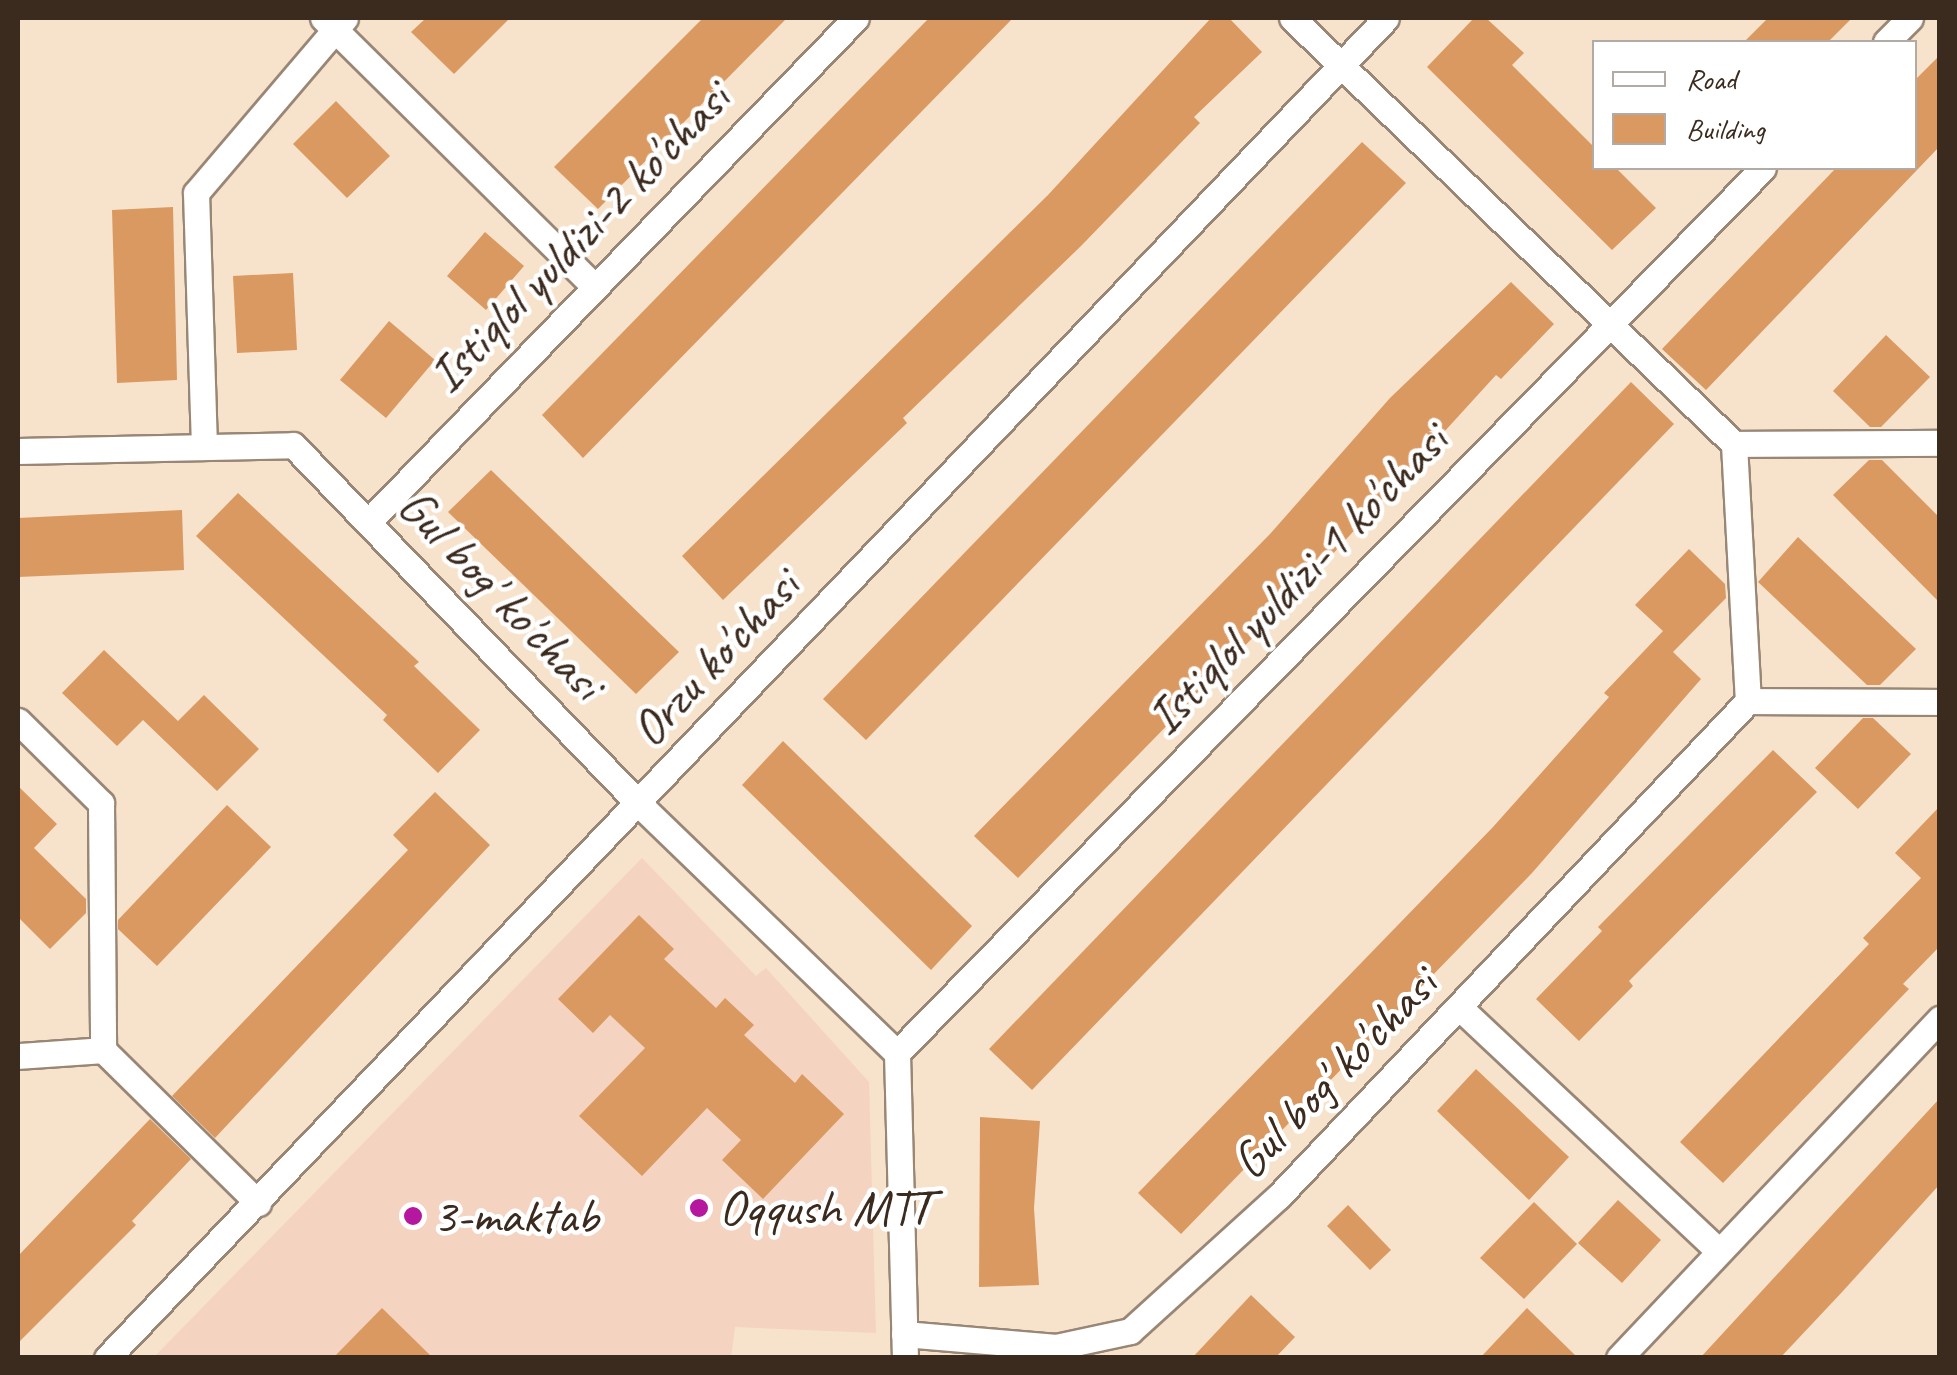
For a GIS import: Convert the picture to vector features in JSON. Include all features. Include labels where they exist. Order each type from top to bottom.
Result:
[{"type":"street","name":"Istiqlol yuldizi-2 ko'chasi","points":[[370,521],[592,284],[856,18]]},
{"type":"street","points":[[1292,18],[1734,444],[1748,701],[1940,702]]},
{"type":"street","name":"Orzu ko'chasi","points":[[107,1358],[640,806],[1386,18]]},
{"type":"street","points":[[1888,40],[1910,18]]},
{"type":"street","points":[[204,446],[196,193],[334,21],[592,284]]},
{"type":"street","name":"Istiqlol yuldizi-1 ko'chasi","points":[[897,1053],[1761,170]]},
{"type":"street","points":[[1734,444],[1940,443]]},
{"type":"street","name":"Gul bog' ko'chasi","points":[[18,451],[293,444],[370,521],[640,806],[897,1053],[905,1346],[1056,1347],[1130,1331],[1278,1197],[1748,701]]},
{"type":"street","points":[[18,720],[101,802],[102,1050],[258,1203]]},
{"type":"street","points":[[1460,1008],[1720,1251]]},
{"type":"street","points":[[1619,1358],[1940,1019]]},
{"type":"street","points":[[18,1056],[102,1050]]},
{"type":"shaded area","name":"Oqqush MTT","points":[[642,858],[756,976],[766,968],[869,1082],[876,1333],[735,1327],[731,1358],[153,1358]]},
{"type":"building","points":[[426,18],[510,18],[454,74],[411,32]]},
{"type":"building","points":[[703,18],[787,18],[598,209],[554,167]]},
{"type":"building","points":[[929,18],[1013,18],[583,458],[542,415]]},
{"type":"building","points":[[1211,18],[1229,18],[1262,52],[1194,117],[1200,123],[1081,246],[903,418],[907,423],[723,600],[682,556],[1048,195]]},
{"type":"building","points":[[1474,18],[1486,18],[1524,53],[1512,65],[1592,145],[1592,170],[1618,170],[1656,208],[1612,250],[1427,67]]},
{"type":"building","points":[[1768,18],[1852,18],[1830,40],[1746,40]]},
{"type":"building","points":[[1940,55],[1940,146],[1917,170],[1917,78]]},
{"type":"building","points":[[336,101],[390,156],[347,198],[293,144]]},
{"type":"building","points":[[1362,142],[1406,183],[866,740],[823,699]]},
{"type":"building","points":[[1834,170],[1917,170],[1706,390],[1662,349]]},
{"type":"building","points":[[173,207],[177,380],[117,383],[112,210]]},
{"type":"building","points":[[485,232],[524,266],[486,310],[447,276]]},
{"type":"building","points":[[293,273],[297,350],[237,353],[233,276]]},
{"type":"building","points":[[1511,282],[1554,324],[1501,379],[1496,375],[1309,580],[1018,878],[974,836],[1270,534],[1390,398]]},
{"type":"building","points":[[389,321],[435,360],[386,418],[340,380]]},
{"type":"building","points":[[1886,335],[1930,377],[1881,427],[1870,427],[1833,391]]},
{"type":"building","points":[[1631,382],[1674,424],[1032,1090],[989,1049]]},
{"type":"building","points":[[1869,460],[1882,460],[1940,518],[1940,603],[1833,495]]},
{"type":"building","points":[[491,470],[679,652],[636,694],[448,512]]},
{"type":"building","points":[[238,493],[419,662],[414,666],[480,730],[438,773],[383,720],[387,715],[196,536]]},
{"type":"building","points":[[182,510],[184,570],[18,577],[18,518]]},
{"type":"building","points":[[1798,537],[1916,649],[1880,685],[1867,685],[1758,582]]},
{"type":"building","points":[[1689,549],[1725,584],[1726,598],[1673,652],[1701,679],[1532,873],[1181,1234],[1138,1193],[1493,827],[1609,697],[1604,693],[1663,631],[1635,605]]},
{"type":"building","points":[[104,650],[178,721],[204,695],[259,749],[217,791],[143,720],[117,746],[62,693]]},
{"type":"building","points":[[1863,718],[1873,718],[1911,754],[1858,809],[1815,768]]},
{"type":"building","points":[[783,741],[972,926],[931,970],[742,785]]},
{"type":"building","points":[[1773,750],[1817,792],[1629,981],[1633,986],[1579,1041],[1536,999],[1602,931],[1598,927]]},
{"type":"building","points":[[18,786],[57,824],[34,848],[86,899],[86,913],[50,949],[18,917]]},
{"type":"building","points":[[435,792],[490,845],[215,1138],[172,1096],[408,850],[393,835]]},
{"type":"building","points":[[227,805],[271,847],[157,966],[118,929],[118,920]]},
{"type":"building","points":[[1940,806],[1940,946],[1903,984],[1909,989],[1723,1183],[1680,1142],[1869,944],[1863,938],[1921,878],[1895,853]]},
{"type":"building","points":[[639,915],[674,949],[664,959],[716,1008],[725,998],[754,1025],[744,1035],[795,1083],[802,1074],[844,1114],[763,1199],[722,1160],[741,1140],[707,1108],[642,1176],[579,1116],[645,1048],[610,1015],[593,1033],[558,999]]},
{"type":"building","points":[[1476,1069],[1569,1157],[1529,1200],[1437,1111]]},
{"type":"building","points":[[1940,1098],[1940,1184],[1843,1291],[1780,1358],[1700,1358]]},
{"type":"building","points":[[980,1117],[1040,1121],[1034,1208],[1039,1285],[979,1287]]},
{"type":"building","points":[[150,1119],[191,1159],[132,1221],[136,1225],[18,1343],[18,1256]]},
{"type":"building","points":[[1618,1200],[1661,1240],[1622,1283],[1578,1243]]},
{"type":"building","points":[[1534,1202],[1577,1244],[1524,1299],[1480,1258]]},
{"type":"building","points":[[1348,1205],[1391,1250],[1370,1270],[1327,1226]]},
{"type":"building","points":[[1251,1295],[1295,1337],[1275,1358],[1192,1358]]},
{"type":"building","points":[[382,1308],[433,1358],[333,1358]]},
{"type":"building","points":[[1527,1308],[1578,1358],[1480,1358]]},
{"type":"place","name":"Oqqush MTT","points":[[699,1208]]},
{"type":"place","name":"3-maktab","points":[[413,1216]]}]
